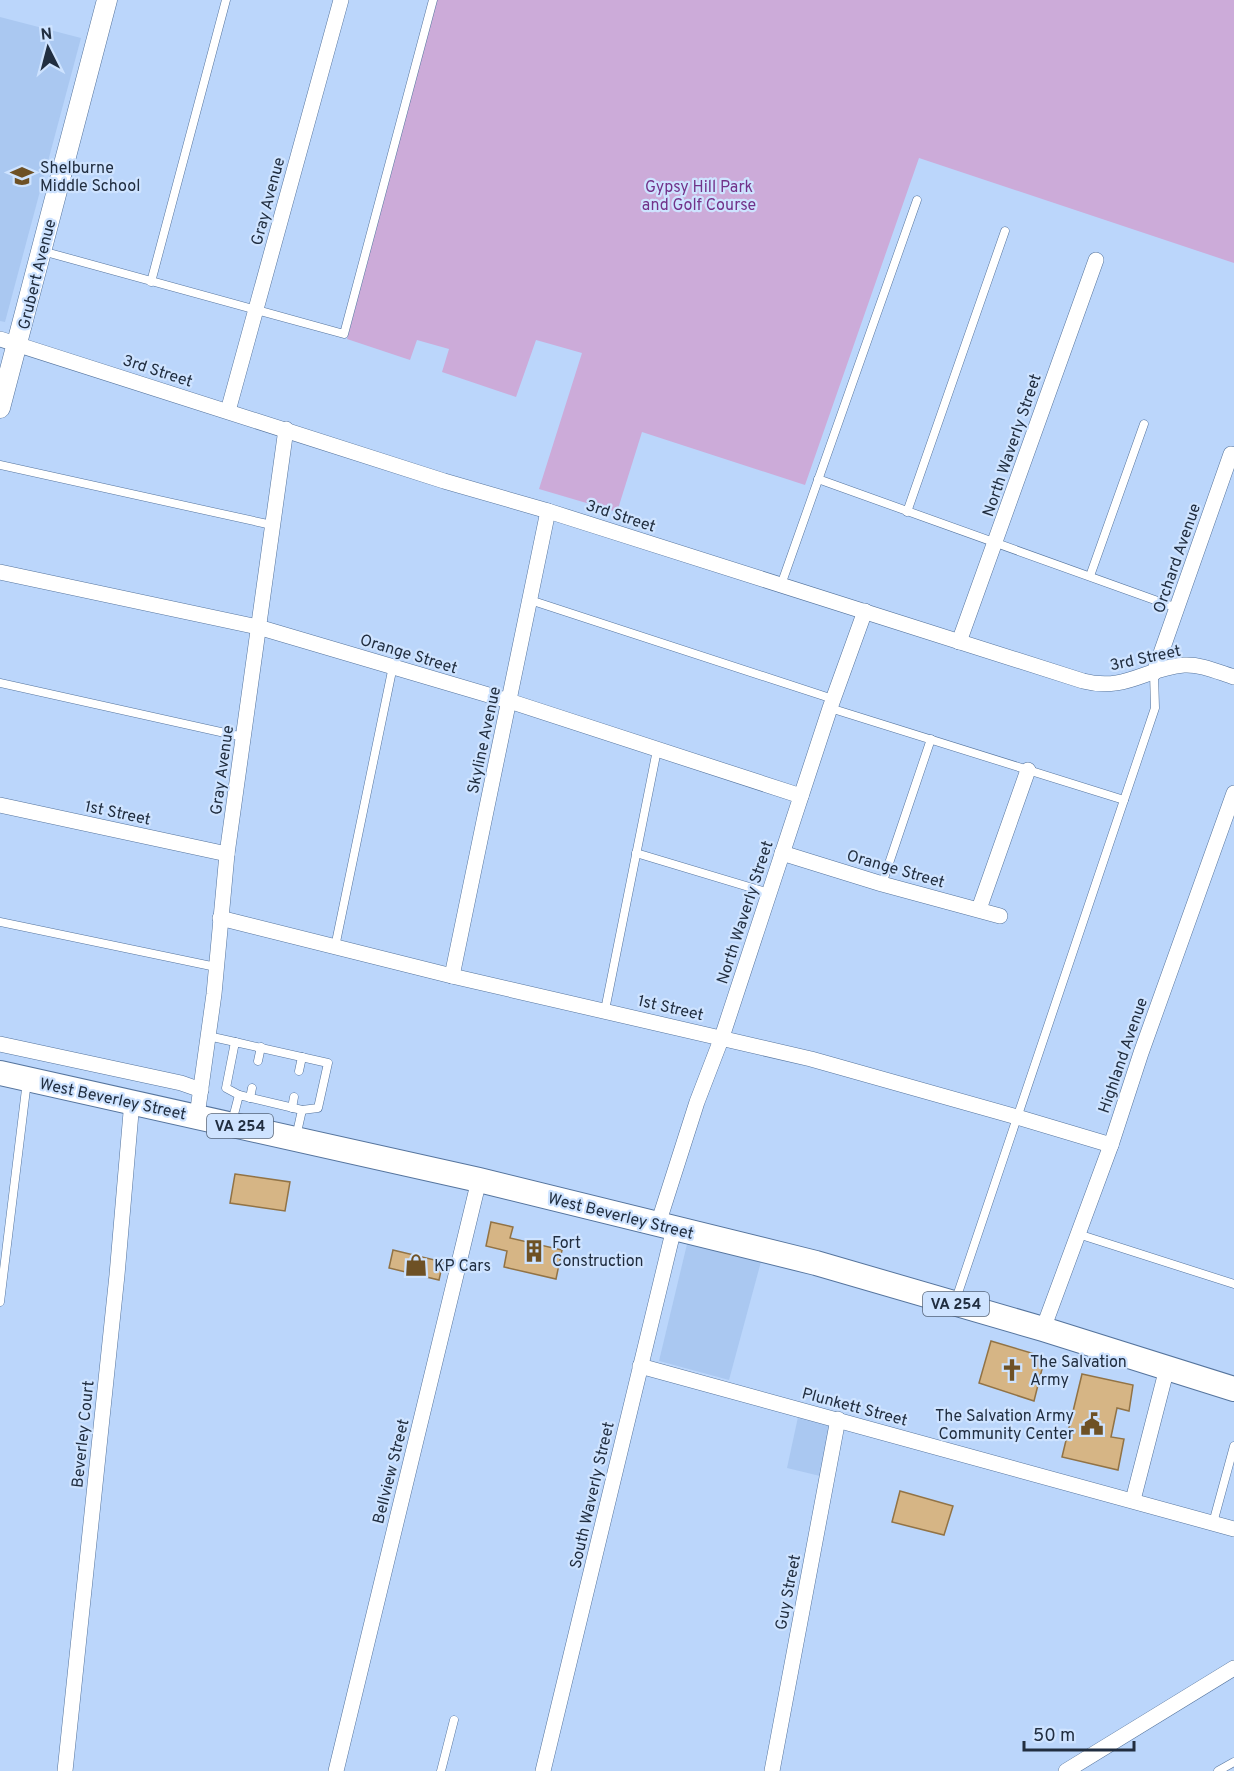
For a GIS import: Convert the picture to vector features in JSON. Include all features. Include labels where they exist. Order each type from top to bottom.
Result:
[{"type":"main road","name":"West Beverley Street","points":[[0,1073],[479,1180],[816,1263],[1043,1329],[1234,1389]]},
{"type":"street","name":"Grubert Avenue","points":[[0,408],[9,341],[42,251],[107,0]]},
{"type":"street","name":"Gray Avenue","points":[[228,411],[341,0]]},
{"type":"street","name":"North Waverly Street","points":[[959,642],[1096,260]]},
{"type":"street","name":"3rd Street","points":[[9,341],[444,481],[548,511],[1090,683],[1119,683],[1176,666],[1194,666],[1234,677]]},
{"type":"street","name":"Gray Avenue","points":[[197,1116],[216,967],[227,854],[286,429]]},
{"type":"street","name":"Orchard Avenue","points":[[1154,673],[1231,454]]},
{"type":"street","name":"Skyline Avenue","points":[[452,976],[548,511]]},
{"type":"street","name":"Orange Street","points":[[0,572],[258,627],[509,701],[801,796]]},
{"type":"street","name":"North Waverly Street","points":[[666,1226],[697,1102],[722,1037],[831,703],[865,611]]},
{"type":"street","points":[[979,909],[1028,770]]},
{"type":"street","name":"Highland Avenue","points":[[1043,1329],[1111,1145],[1141,1053],[1234,793]]},
{"type":"street","name":"1st Street","points":[[0,805],[227,854]]},
{"type":"street","name":"Orange Street","points":[[782,853],[882,884],[1000,916]]},
{"type":"street","name":"1st Street","points":[[220,918],[452,976],[811,1059],[1111,1145]]},
{"type":"street","name":"West Beverley Street","points":[[0,1044],[182,1083],[201,1090]]},
{"type":"street","name":"Beverley Court","points":[[65,1771],[117,1275],[132,1101]]},
{"type":"street","name":"Bellview Street","points":[[336,1771],[479,1180]]},
{"type":"street","name":"South Waverly Street","points":[[543,1771],[640,1366],[666,1226]]},
{"type":"street","name":"Plunkett Street","points":[[640,1366],[1234,1529]]},
{"type":"street","points":[[1134,1500],[1167,1368]]},
{"type":"street","name":"Guy Street","points":[[772,1771],[838,1419]]},
{"type":"street","points":[[1066,1771],[1234,1668]]},
{"type":"lane","points":[[151,282],[226,0]]},
{"type":"lane","points":[[42,251],[345,334],[434,0]]},
{"type":"lane","points":[[781,585],[917,200]]},
{"type":"lane","points":[[907,512],[1005,231]]},
{"type":"lane","points":[[1090,576],[1144,424]]},
{"type":"lane","points":[[0,465],[272,525]]},
{"type":"lane","points":[[818,479],[1177,608]]},
{"type":"lane","points":[[530,600],[931,739],[1124,800]]},
{"type":"lane","points":[[335,947],[393,666]]},
{"type":"lane","points":[[955,1304],[1155,708],[1154,673]]},
{"type":"lane","points":[[0,683],[243,737]]},
{"type":"lane","points":[[882,884],[931,739]]},
{"type":"lane","points":[[605,1010],[657,750]]},
{"type":"lane","points":[[636,853],[769,893]]},
{"type":"lane","points":[[0,922],[216,967]]},
{"type":"lane","points":[[208,1036],[261,1047],[328,1063],[318,1108],[302,1110],[292,1108],[239,1095],[226,1088],[236,1042]]},
{"type":"lane","points":[[258,1061],[261,1047]]},
{"type":"lane","points":[[299,1071],[302,1057]]},
{"type":"lane","points":[[0,1302],[28,1080]]},
{"type":"lane","points":[[250,1098],[252,1088]]},
{"type":"lane","points":[[232,1124],[239,1095]]},
{"type":"lane","points":[[292,1108],[294,1098]]},
{"type":"lane","points":[[296,1139],[302,1110]]},
{"type":"lane","points":[[1078,1234],[1234,1284]]},
{"type":"lane","points":[[1213,1523],[1234,1446]]},
{"type":"lane","points":[[441,1771],[454,1720]]},
{"type":"lane","points":[[1218,1771],[1234,1762]]},
{"type":"shaded area","name":"Shelburne Middle School","points":[[0,17],[81,38],[5,322],[0,321]]},
{"type":"shaded area","points":[[688,1240],[762,1258],[729,1380],[659,1361]]},
{"type":"shaded area","points":[[798,1417],[830,1426],[820,1476],[787,1468]]},
{"type":"green space","name":"Gypsy Hill Park and Golf Course","points":[[437,0],[1234,0],[1234,263],[919,158],[805,485],[642,432],[617,512],[539,489],[582,353],[536,340],[516,397],[442,372],[449,349],[417,340],[410,360],[347,339]]},
{"type":"building","points":[[235,1174],[290,1182],[285,1211],[230,1203]]},
{"type":"building","name":"Fort Construction","points":[[491,1222],[513,1227],[510,1238],[562,1250],[556,1279],[504,1267],[507,1251],[486,1246]]},
{"type":"building","name":"KP Cars","points":[[393,1250],[443,1262],[439,1280],[389,1268]]},
{"type":"building","name":"The Salvation Army","points":[[991,1341],[1045,1357],[1034,1401],[979,1383]]},
{"type":"building","name":"The Salvation Army Community Center","points":[[1082,1374],[1133,1385],[1129,1411],[1117,1408],[1111,1437],[1124,1439],[1118,1470],[1062,1457]]},
{"type":"building","points":[[900,1491],[953,1506],[944,1535],[892,1522]]},
{"type":"place","name":"Shelburne Middle School","points":[[22,176]]},
{"type":"place","name":"Fort Construction","points":[[534,1251]]},
{"type":"place","name":"KP Cars","points":[[416,1265]]},
{"type":"place","name":"The Salvation Army","points":[[1012,1370]]},
{"type":"place","name":"The Salvation Army Community Center","points":[[1092,1424]]}]
